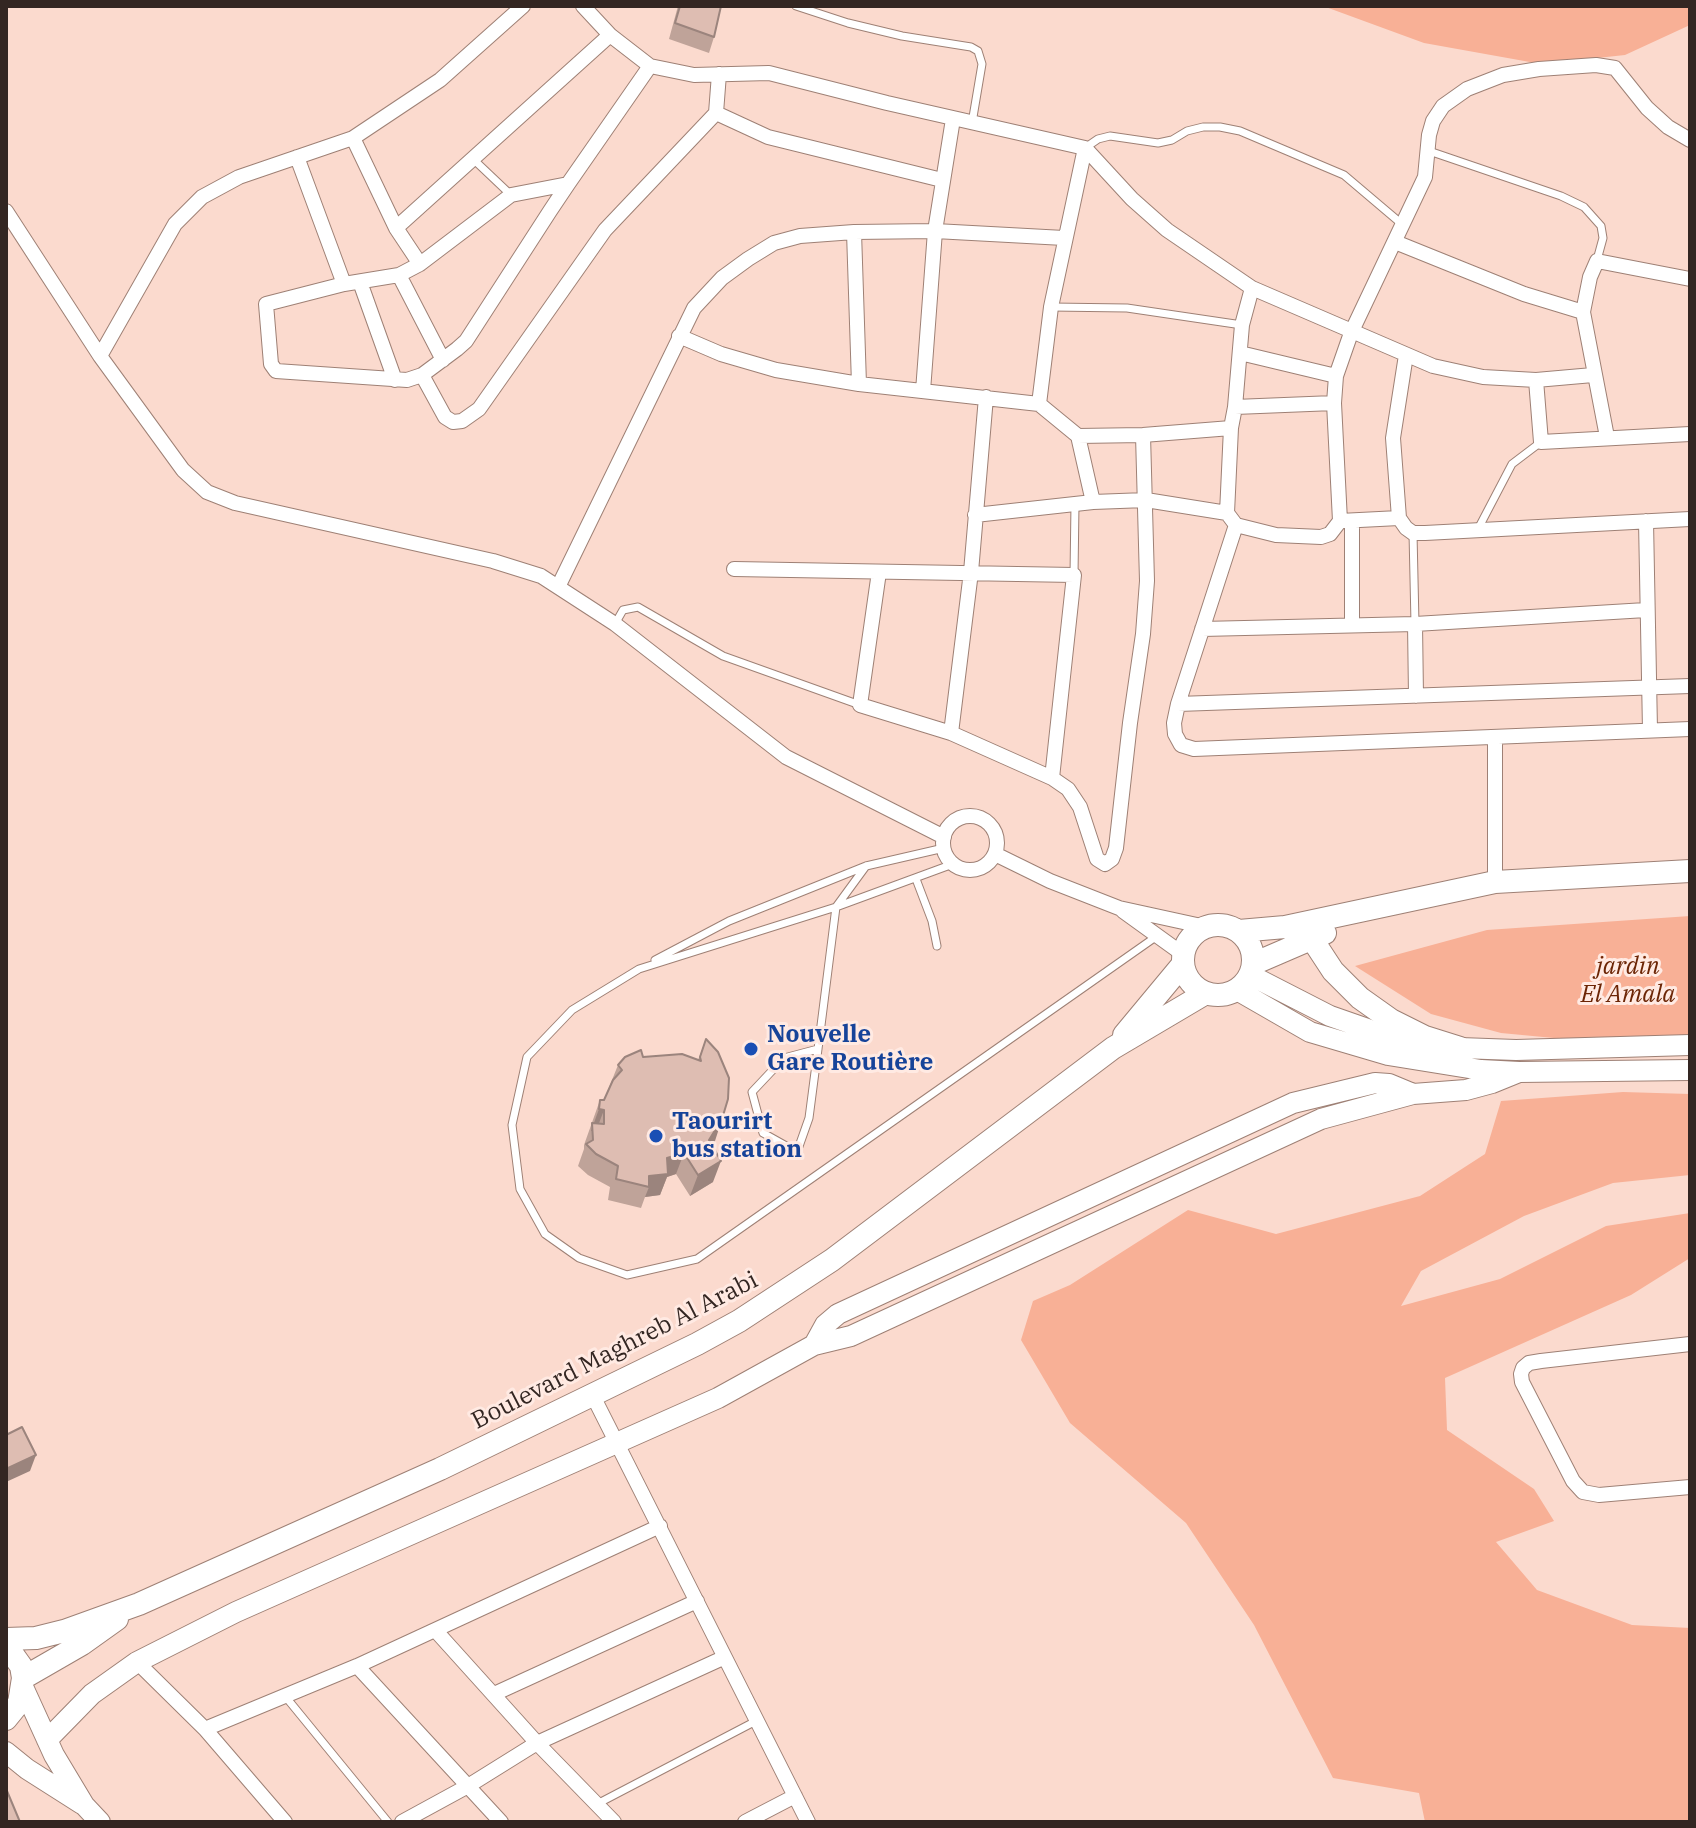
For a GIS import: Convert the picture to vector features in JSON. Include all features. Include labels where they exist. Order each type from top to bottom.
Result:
[{"type":"main road","points":[[1388,905],[1312,939],[1247,976],[1227,994],[1206,993],[1187,976],[1184,960],[1193,935],[1206,927],[1223,925],[1239,931],[1285,927],[1495,882],[1690,871]]},
{"type":"main road","points":[[1239,931],[1250,946],[1247,976]]},
{"type":"main road","points":[[1312,939],[1333,971],[1360,998],[1403,1026],[1460,1048]]},
{"type":"main road","name":"Boulevard Maghreb Al Arabi","points":[[1113,1048],[1184,960]]},
{"type":"main road","name":"Boulevard Maghreb Al Arabi","points":[[139,1604],[440,1469],[697,1344],[790,1289],[832,1260],[1113,1048],[1206,993]]},
{"type":"main road","points":[[6,1639],[36,1638],[64,1631],[139,1604]]},
{"type":"main road","points":[[23,1682],[139,1604]]},
{"type":"main road","points":[[6,1645],[21,1666],[23,1682],[19,1703],[6,1719]]},
{"type":"street","points":[[100,356],[175,224],[202,197],[239,177],[353,138],[440,80],[523,6]]},
{"type":"street","points":[[583,6],[610,35],[650,66],[694,75],[769,73],[1085,148],[1132,199],[1167,230],[1252,288],[1406,355],[1458,373],[1536,380],[1593,375]]},
{"type":"street","points":[[396,228],[610,35]]},
{"type":"street","points":[[1352,624],[1334,403],[1336,376],[1351,333],[1425,177],[1433,121],[1443,106],[1467,89],[1503,75],[1596,65],[1615,68],[1647,108],[1668,127],[1690,140]]},
{"type":"street","points":[[568,184],[511,195],[420,264],[399,275],[344,284],[266,304],[271,364],[276,371],[283,373],[395,380],[422,375],[443,360],[466,341],[568,184],[650,66]]},
{"type":"street","points":[[422,375],[445,417],[453,422],[462,421],[479,409],[605,230],[716,113],[719,74]]},
{"type":"street","points":[[716,113],[768,137],[942,180]]},
{"type":"street","points":[[923,391],[935,231],[953,119]]},
{"type":"street","points":[[353,138],[396,228],[420,264]]},
{"type":"street","points":[[1039,404],[1051,307],[1085,148]]},
{"type":"street","points":[[297,157],[344,284]]},
{"type":"street","points":[[6,211],[100,356],[183,470],[207,492],[235,503],[493,561],[541,576],[615,624],[786,757],[944,842],[953,864],[962,869],[981,868],[995,854],[997,837],[987,822],[971,816],[954,822],[944,842]]},
{"type":"street","points":[[559,585],[679,336],[694,308],[722,278],[774,243],[800,236],[935,231],[1064,238]]},
{"type":"street","points":[[854,232],[859,384]]},
{"type":"street","points":[[1395,242],[1524,294],[1583,312]]},
{"type":"street","points":[[1607,437],[1583,312],[1590,277],[1597,261],[1690,279]]},
{"type":"street","points":[[399,275],[443,360]]},
{"type":"street","points":[[360,282],[395,380]]},
{"type":"street","points":[[1252,288],[1242,325],[1231,428],[1232,519],[1178,704],[1175,734],[1181,745],[1194,749],[1690,729]]},
{"type":"street","points":[[679,336],[751,363],[859,384],[1039,404],[1078,436],[1093,502]]},
{"type":"street","points":[[1240,353],[1336,376]]},
{"type":"street","points":[[1406,355],[1393,438],[1399,518],[1413,533],[1690,519]]},
{"type":"street","points":[[1536,380],[1541,442],[1690,434]]},
{"type":"street","points":[[951,733],[971,572],[986,397]]},
{"type":"street","points":[[1235,407],[1334,403]]},
{"type":"street","points":[[1078,436],[1231,428]]},
{"type":"street","points":[[879,572],[860,705],[951,733],[1052,778],[1068,789],[1080,807],[1097,859],[1105,864],[1112,859],[1116,848],[1143,634],[1147,581],[1143,435]]},
{"type":"street","points":[[975,515],[1093,502],[1146,500],[1232,519],[1276,535],[1321,537],[1346,521],[1399,518]]},
{"type":"street","points":[[1646,521],[1650,730]]},
{"type":"street","points":[[734,569],[1074,575],[1052,778]]},
{"type":"street","points":[[1202,629],[1415,624],[1646,610]]},
{"type":"street","points":[[1415,624],[1416,696]]},
{"type":"street","points":[[1178,704],[1690,686]]},
{"type":"street","points":[[1495,737],[1495,882]]},
{"type":"street","points":[[995,854],[1050,881],[1119,908],[1206,927]]},
{"type":"street","points":[[1119,908],[1184,960]]},
{"type":"street","points":[[1247,976],[1330,1016],[1393,1038],[1460,1048],[1516,1050],[1690,1045]]},
{"type":"street","points":[[1247,976],[1310,1032],[1388,1055],[1481,1070],[1519,1072],[1690,1070]]},
{"type":"street","points":[[47,1740],[92,1694],[137,1662],[236,1612],[718,1398],[814,1345],[851,1336],[1321,1119],[1413,1094],[1466,1090],[1519,1072]]},
{"type":"street","points":[[1690,1344],[1529,1363],[1521,1374],[1522,1382],[1565,1467],[1583,1492],[1599,1495],[1690,1487]]},
{"type":"street","points":[[593,1396],[808,1822]]},
{"type":"street","points":[[205,1729],[436,1631],[660,1526]]},
{"type":"street","points":[[494,1694],[697,1601]]},
{"type":"street","points":[[436,1631],[537,1743],[614,1822]]},
{"type":"street","points":[[402,1822],[537,1743],[723,1658]]},
{"type":"street","points":[[137,1662],[205,1729],[285,1822]]},
{"type":"street","points":[[357,1666],[501,1822]]},
{"type":"street","points":[[23,1682],[47,1740],[84,1805],[100,1822]]},
{"type":"street","points":[[6,1752],[84,1805]]},
{"type":"street","points":[[745,1822],[795,1796]]},
{"type":"lane","points":[[796,6],[875,29],[971,47],[978,51],[982,64],[972,123]]},
{"type":"lane","points":[[1085,148],[1098,139],[1110,136],[1158,143],[1203,127],[1240,131],[1344,175],[1403,225]]},
{"type":"lane","points":[[1429,151],[1561,196],[1584,207],[1601,226],[1603,238],[1597,261]]},
{"type":"lane","points":[[472,158],[511,195]]},
{"type":"lane","points":[[1051,307],[1127,308],[1242,325]]},
{"type":"lane","points":[[1477,531],[1512,464],[1541,442]]},
{"type":"lane","points":[[1074,575],[1075,504]]},
{"type":"lane","points":[[1413,533],[1415,624]]},
{"type":"lane","points":[[615,624],[623,610],[638,607],[723,656],[860,705]]},
{"type":"lane","points":[[944,842],[866,866],[729,921],[639,969],[572,1010],[527,1057],[512,1125],[520,1189],[545,1234],[579,1258],[627,1275],[697,1259],[1157,936]]},
{"type":"lane","points":[[639,969],[836,907],[953,864]]},
{"type":"lane","points":[[818,1049],[784,1058],[752,1092],[763,1133],[797,1152],[809,1118],[818,1049],[836,907],[866,866]]},
{"type":"lane","points":[[916,879],[932,921],[937,946]]},
{"type":"lane","points":[[285,1696],[388,1822]]},
{"type":"lane","points":[[597,1804],[756,1721]]},
{"type":"green space","points":[[1323,6],[1690,6],[1690,25],[1625,55],[1541,64],[1424,43]]},
{"type":"green space","name":"jardin El Amala","points":[[1690,916],[1690,1042],[1596,1042],[1501,1033],[1431,1014],[1355,966],[1487,930]]},
{"type":"green space","points":[[1623,1092],[1690,1094],[1690,1175],[1613,1183],[1524,1216],[1421,1271],[1401,1306],[1500,1279],[1606,1226],[1690,1213],[1690,1258],[1631,1295],[1445,1378],[1447,1430],[1534,1489],[1554,1521],[1496,1542],[1537,1590],[1632,1625],[1690,1628],[1690,1822],[1425,1822],[1419,1793],[1333,1778],[1254,1625],[1186,1523],[1070,1423],[1021,1340],[1033,1301],[1070,1285],[1188,1210],[1276,1234],[1420,1196],[1485,1154],[1501,1101]]},
{"type":"building","points":[[680,6],[721,6],[714,37],[675,23]]},
{"type":"building","name":"Taourirt bus station","points":[[706,1039],[718,1052],[729,1078],[728,1099],[722,1119],[709,1140],[721,1161],[698,1175],[684,1153],[667,1158],[668,1174],[649,1176],[649,1187],[616,1179],[618,1166],[596,1154],[586,1144],[593,1140],[592,1123],[604,1124],[604,1110],[599,1109],[600,1100],[604,1100],[613,1080],[622,1070],[618,1065],[625,1057],[641,1050],[643,1057],[682,1054],[701,1061]]},
{"type":"building","points":[[22,1427],[36,1455],[6,1469],[6,1435]]},
{"type":"building","points":[[7,1791],[20,1822],[6,1822]]},
{"type":"place","name":"Nouvelle Gare Routière","points":[[751,1049]]},
{"type":"place","name":"Taourirt bus station","points":[[656,1136]]}]
